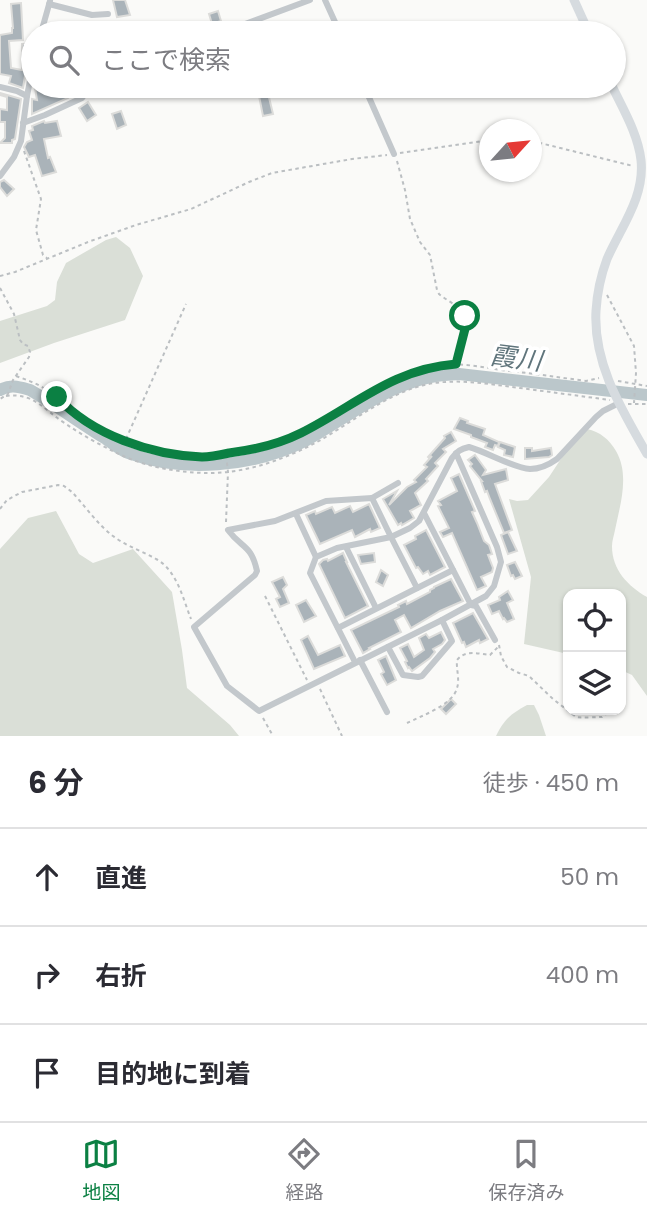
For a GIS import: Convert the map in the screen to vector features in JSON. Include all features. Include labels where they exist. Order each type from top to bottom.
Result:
[{"type":"main road","points":[[574,0],[584,21]]},
{"type":"main road","points":[[617,98],[633,132],[644,169],[637,198],[608,258],[600,285],[596,314],[597,332],[600,355],[609,380],[647,454]]},
{"type":"street","points":[[253,21],[310,0]]},
{"type":"street","points":[[325,0],[335,21]]},
{"type":"street","points":[[44,21],[50,2],[92,15],[108,14]]},
{"type":"street","points":[[0,87],[21,93]]},
{"type":"street","points":[[0,176],[20,145],[26,98]]},
{"type":"street","points":[[23,123],[82,98]]},
{"type":"street","points":[[369,98],[394,154]]},
{"type":"street","points":[[316,557],[337,548],[391,537],[410,528],[419,521],[456,453],[461,449],[470,447],[522,468],[550,464],[596,417],[619,402]]},
{"type":"street","points":[[228,530],[251,553],[257,571],[194,627],[227,686],[259,711],[471,605],[486,596],[494,586],[500,562],[497,547],[456,453]]},
{"type":"street","points":[[228,530],[275,522],[326,501],[372,498],[398,483]]},
{"type":"street","points":[[372,498],[417,588]]},
{"type":"street","points":[[424,513],[471,605],[476,606],[497,643]]},
{"type":"street","points":[[296,514],[316,557],[310,573],[338,628],[387,712]]},
{"type":"street","points":[[346,547],[376,608]]},
{"type":"street","points":[[338,628],[453,570]]},
{"type":"street","points":[[388,647],[403,675],[422,676],[452,641],[442,620]]},
{"type":"path","points":[[0,276],[112,233],[191,209],[272,173],[479,141]]},
{"type":"path","points":[[542,144],[644,169]]},
{"type":"path","points":[[20,145],[41,199],[36,230],[43,255],[48,259]]},
{"type":"path","points":[[394,154],[410,219],[420,242],[430,255],[437,290],[465,316],[466,325],[456,364]]},
{"type":"path","points":[[600,285],[634,346],[634,401]]},
{"type":"path","points":[[0,288],[14,314],[20,340],[30,349],[29,357],[13,380],[7,395]]},
{"type":"path","points":[[126,440],[186,304]]},
{"type":"path","points":[[16,376],[45,388],[83,419],[103,431],[150,449],[203,457],[262,448],[281,441],[302,432],[382,385],[426,367],[456,364],[586,380],[616,380],[647,386]]},
{"type":"path","points":[[0,399],[7,395],[28,397],[64,423],[131,460],[154,467],[209,473],[257,466],[284,458],[317,442],[363,413],[419,386],[473,382],[647,404]]},
{"type":"path","points":[[226,454],[228,530]]},
{"type":"path","points":[[0,509],[7,500],[22,492],[65,486],[112,536],[159,560],[167,567],[177,584],[194,627]]},
{"type":"path","points":[[265,596],[342,736]]},
{"type":"path","points":[[497,643],[507,667],[529,676],[563,707]]},
{"type":"path","points":[[407,723],[449,701],[458,686],[457,660],[460,655],[470,652],[490,655],[497,643]]},
{"type":"path","points":[[259,711],[273,736]]},
{"type":"path","points":[[573,715],[580,719],[605,715]]},
{"type":"shaded area","points":[[116,237],[130,248],[143,276],[125,320],[0,363],[0,321],[47,306],[55,300],[57,282],[66,263]]},
{"type":"shaded area","points":[[587,429],[600,434],[610,443],[620,460],[623,490],[612,542],[613,555],[622,576],[647,597],[647,696],[632,675],[626,672],[626,589],[563,589],[563,653],[524,644],[531,577],[509,499],[528,500],[549,477],[578,433]]},
{"type":"shaded area","points":[[56,511],[79,554],[93,563],[133,549],[172,592],[187,688],[239,736],[0,736],[0,549],[28,518]]},
{"type":"shaded area","points":[[527,705],[534,705],[546,736],[496,736],[509,717]]},
{"type":"building","points":[[113,0],[125,0],[130,15],[117,17]]},
{"type":"building","points":[[21,3],[21,40],[9,41],[11,68],[21,70],[21,87],[9,83],[11,76],[0,74],[0,35],[12,33],[11,4]]},
{"type":"building","points":[[218,11],[221,21],[211,21],[209,14]]},
{"type":"building","points":[[0,93],[21,99],[15,139],[12,143],[0,143],[5,138],[5,122],[0,122],[0,109],[7,110],[7,97]]},
{"type":"building","points":[[68,98],[32,114],[32,99]]},
{"type":"building","points":[[259,98],[269,98],[273,114],[263,116]]},
{"type":"building","points":[[88,102],[96,115],[87,121],[79,108]]},
{"type":"building","points":[[121,111],[126,125],[117,129],[112,114]]},
{"type":"building","points":[[44,121],[57,121],[61,136],[44,139],[48,158],[50,157],[56,172],[42,176],[35,155],[29,157],[24,147],[32,140],[29,131],[33,130],[32,126]]},
{"type":"building","points":[[4,180],[14,189],[7,196],[0,187],[0,182]]},
{"type":"building","points":[[460,418],[485,429],[483,435],[499,442],[498,446],[495,445],[493,450],[485,447],[487,443],[454,429]]},
{"type":"building","points":[[451,432],[456,441],[443,449],[446,452],[435,463],[438,466],[426,479],[428,481],[415,493],[421,505],[410,511],[414,518],[398,525],[383,499],[397,491],[389,505],[416,482],[414,480],[427,467],[424,465],[432,456],[428,457],[444,436]]},
{"type":"building","points":[[500,442],[515,447],[513,457],[504,455],[505,450],[498,447]]},
{"type":"building","points":[[525,448],[532,448],[532,451],[551,448],[552,455],[525,459]]},
{"type":"building","points":[[475,455],[486,470],[483,475],[506,469],[508,480],[495,484],[512,530],[504,533],[482,481],[470,466],[472,464],[468,460]]},
{"type":"building","points":[[459,474],[475,511],[472,512],[492,554],[488,555],[492,572],[481,577],[486,586],[477,590],[452,533],[443,537],[440,532],[449,528],[438,501],[457,491],[451,478]]},
{"type":"building","points":[[369,504],[380,528],[371,532],[370,529],[355,537],[352,530],[320,544],[306,515],[332,507],[335,513],[350,506],[353,512]]},
{"type":"building","points":[[426,530],[445,567],[430,575],[428,571],[423,574],[416,568],[404,545]]},
{"type":"building","points":[[508,532],[517,551],[508,554],[501,535]]},
{"type":"building","points":[[343,553],[368,606],[345,618],[319,564]]},
{"type":"building","points":[[374,553],[375,562],[361,564],[358,555]]},
{"type":"building","points":[[515,562],[522,576],[515,579],[507,565]]},
{"type":"building","points":[[381,570],[388,575],[383,586],[376,582]]},
{"type":"building","points":[[283,577],[287,585],[283,589],[289,603],[280,607],[276,599],[280,597],[272,582]]},
{"type":"building","points":[[451,579],[463,601],[411,628],[404,615],[395,620],[401,632],[363,653],[351,630],[406,601],[407,604]]},
{"type":"building","points":[[508,591],[513,600],[507,603],[514,619],[507,622],[499,611],[492,614],[488,605],[500,600],[499,597]]},
{"type":"building","points":[[306,600],[316,616],[304,622],[296,605]]},
{"type":"building","points":[[473,613],[488,639],[480,643],[479,640],[466,647],[453,623]]},
{"type":"building","points":[[441,632],[445,640],[433,649],[435,652],[430,658],[412,671],[408,668],[400,648],[408,644],[414,657],[424,650],[419,638],[426,634],[429,638]]},
{"type":"building","points":[[308,636],[318,655],[340,645],[345,656],[314,669],[301,640]]},
{"type":"building","points":[[386,656],[396,680],[387,685],[378,660]]},
{"type":"building","points":[[451,699],[456,704],[446,714],[441,709]]},
{"type":"waterway","name":"霞川","points":[[0,390],[11,387],[30,390],[128,453],[149,459],[194,465],[241,461],[285,450],[395,389],[435,376],[459,374],[647,395]]},
{"type":"route","points":[[57,397],[83,419],[138,446],[203,457],[248,451],[302,432],[403,375],[426,367],[456,364],[466,325],[465,316]]}]
